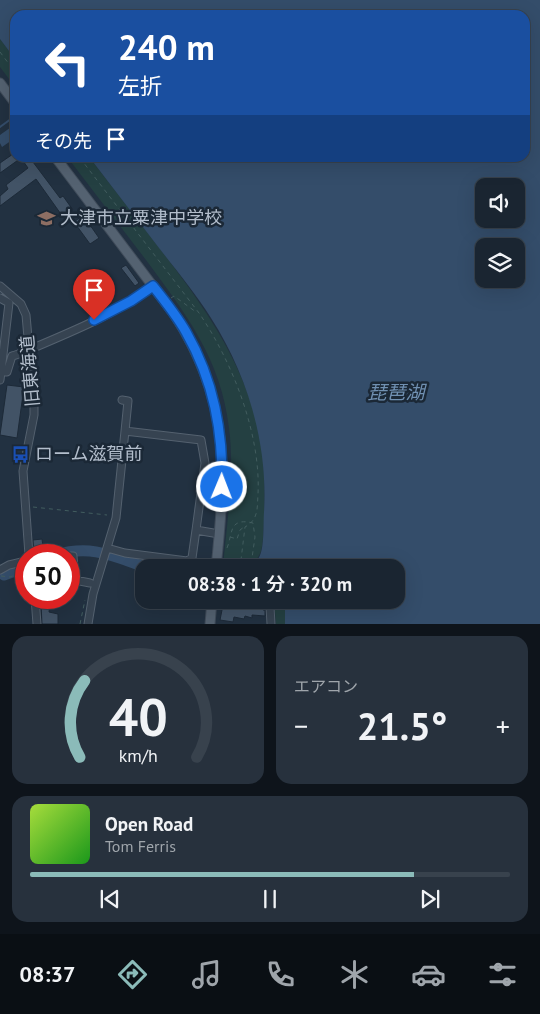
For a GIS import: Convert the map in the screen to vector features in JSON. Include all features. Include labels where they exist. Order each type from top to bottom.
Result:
[{"type":"main road","points":[[1,86],[10,97]]},
{"type":"main road","points":[[59,162],[186,332],[205,370],[213,394],[219,424],[222,460],[217,559]]},
{"type":"main road","points":[[210,624],[211,609]]},
{"type":"street","name":"旧東海道","points":[[0,286],[21,304],[26,315],[34,406],[34,416],[23,464],[29,544]]},
{"type":"street","points":[[0,298],[8,303],[0,375],[7,372],[12,356],[110,313],[140,296],[153,286]]},
{"type":"street","points":[[88,624],[93,594],[116,518],[128,401],[122,400]]},
{"type":"street","points":[[106,551],[188,561],[192,558],[205,463],[201,440],[125,431]]},
{"type":"street","points":[[196,530],[219,534]]},
{"type":"street","points":[[0,570],[15,564]]},
{"type":"street","points":[[80,581],[90,583]]},
{"type":"street","points":[[36,609],[37,624]]},
{"type":"street","points":[[270,609],[271,624]]},
{"type":"path","points":[[0,52],[10,65]]},
{"type":"path","points":[[170,299],[174,296],[199,313]]},
{"type":"path","points":[[26,507],[107,515]]},
{"type":"path","points":[[223,548],[227,548],[232,527],[237,523],[246,521],[253,523]]},
{"type":"path","points":[[230,538],[237,539],[240,530],[253,523]]},
{"type":"path","points":[[252,558],[255,537],[253,523]]},
{"type":"path","points":[[241,559],[245,527]]},
{"type":"path","points":[[0,576],[15,574]]},
{"type":"green space","points":[[0,39],[10,52],[10,80],[0,67]]},
{"type":"green space","points":[[71,162],[93,162],[191,290],[234,361],[254,413],[261,441],[265,501],[263,543],[256,559],[224,559],[230,498],[231,463],[231,445],[225,403],[210,359],[200,338],[175,299]]},
{"type":"green space","points":[[275,609],[285,609],[285,624],[276,624]]},
{"type":"water","name":"琵琶湖","points":[[0,0],[540,0],[540,624],[285,624],[285,609],[405,609],[405,559],[258,559],[263,538],[263,461],[253,411],[245,387],[224,340],[205,309],[93,162],[530,162],[530,10],[10,10],[10,52],[0,39]]},
{"type":"water","points":[[10,128],[10,141],[2,147],[0,135]]},
{"type":"building","points":[[10,156],[10,162],[15,162],[0,173],[0,163]]},
{"type":"building","points":[[24,162],[33,162],[60,198],[63,196],[73,210],[63,217],[36,179],[0,206],[0,196],[8,189],[6,185],[28,168]]},
{"type":"building","points":[[83,215],[99,238],[90,244],[74,222]]},
{"type":"building","points":[[126,265],[139,283],[135,286],[121,268]]},
{"type":"building","points":[[7,385],[24,387],[17,438],[0,435]]},
{"type":"building","points":[[42,539],[43,544],[33,544],[33,540]]},
{"type":"building","points":[[41,609],[49,609],[49,612],[58,614],[58,624],[42,624]]},
{"type":"building","points":[[222,609],[265,610],[265,616],[252,615],[252,618],[245,616],[244,619],[234,617],[233,622],[220,620]]},
{"type":"waterway","points":[[0,127],[10,120]]},
{"type":"waterway","points":[[80,551],[103,553],[135,563]]},
{"type":"waterway","points":[[4,575],[15,571]]},
{"type":"place","name":"大津市立粟津中学校","points":[[46,218]]},
{"type":"place","name":"ローム滋賀前","points":[[21,454]]},
{"type":"route","points":[[94,320],[140,296],[153,286],[186,332],[205,370],[213,394],[219,424],[222,487]]}]
